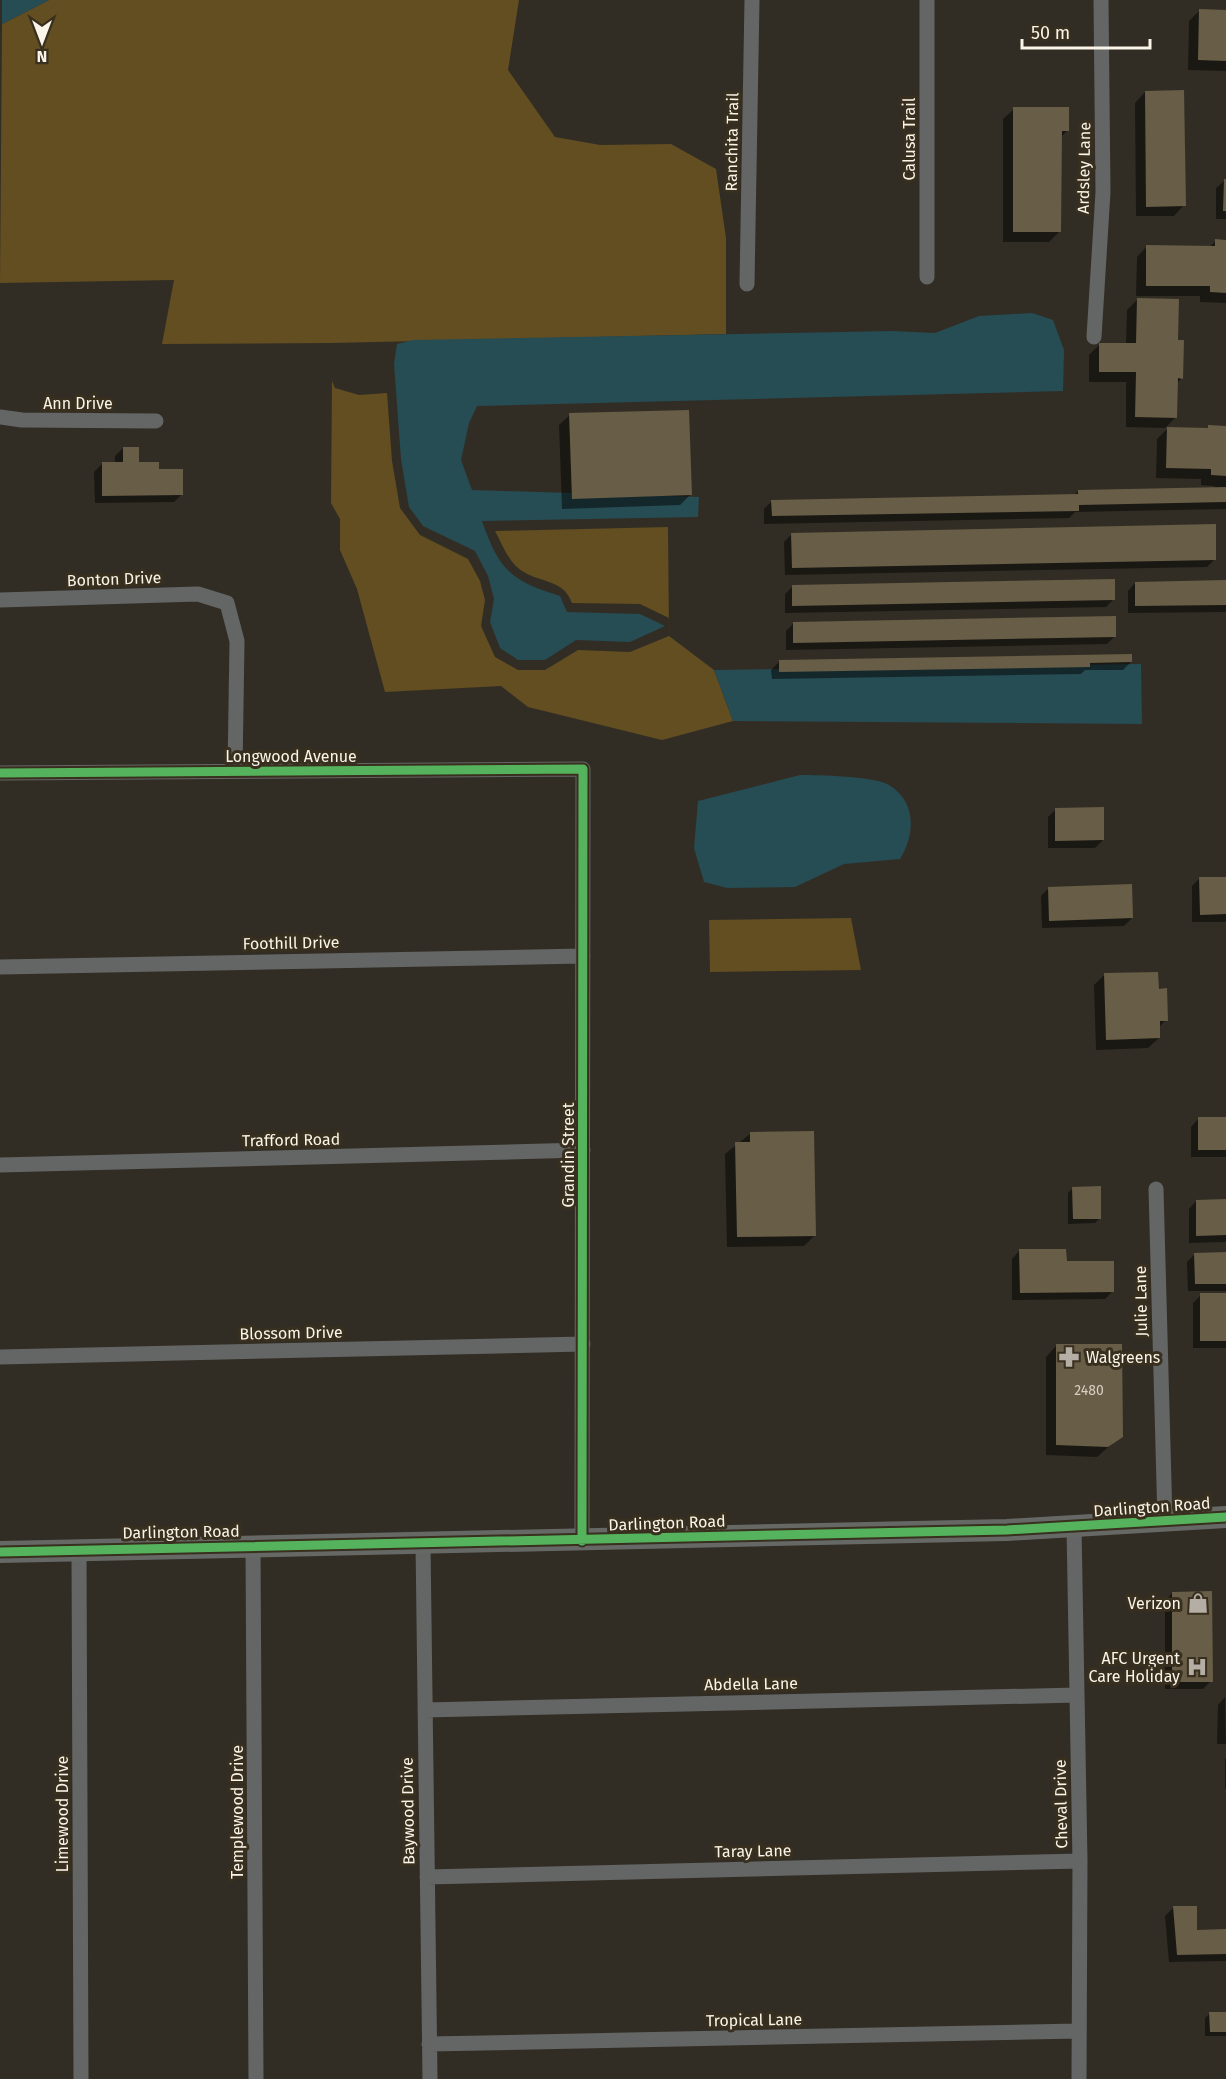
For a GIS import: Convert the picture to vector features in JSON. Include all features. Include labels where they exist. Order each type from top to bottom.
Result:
[{"type":"street","name":"Ranchita Trail","points":[[747,284],[752,0]]},
{"type":"street","name":"Calusa Trail","points":[[927,0],[927,278]]},
{"type":"street","name":"Ardsley Lane","points":[[1094,337],[1103,192],[1101,0]]},
{"type":"street","name":"Ann Drive","points":[[0,417],[22,420],[156,421]]},
{"type":"street","name":"Bonton Drive","points":[[0,600],[198,594],[227,603],[237,641],[235,771]]},
{"type":"street","name":"Longwood Avenue","points":[[0,773],[583,769]]},
{"type":"street","name":"Grandin Street","points":[[582,1541],[583,769]]},
{"type":"street","name":"Foothill Drive","points":[[0,967],[583,956]]},
{"type":"street","name":"Trafford Road","points":[[0,1165],[583,1150]]},
{"type":"street","name":"Julie Lane","points":[[1156,1189],[1165,1520]]},
{"type":"street","name":"Blossom Drive","points":[[0,1357],[583,1344]]},
{"type":"street","name":"Darlington Road","points":[[0,1552],[582,1541],[1074,1527],[1226,1517]]},
{"type":"street","name":"Cheval Drive","points":[[1074,1527],[1080,1861],[1079,2079]]},
{"type":"street","name":"Baywood Drive","points":[[423,1543],[429,2079]]},
{"type":"street","name":"Templewood Drive","points":[[253,1546],[256,2079]]},
{"type":"street","name":"Limewood Drive","points":[[79,1550],[81,2079]]},
{"type":"street","name":"Abdella Lane","points":[[425,1710],[1077,1695]]},
{"type":"street","name":"Taray Lane","points":[[428,1877],[1080,1861]]},
{"type":"street","name":"Tropical Lane","points":[[429,2044],[1079,2031]]},
{"type":"shaded area","points":[[49,0],[519,0],[508,70],[555,137],[600,145],[671,144],[716,169],[726,238],[726,334],[330,343],[162,344],[174,280],[0,283],[2,24]]},
{"type":"shaded area","points":[[332,381],[335,388],[359,395],[387,393],[392,461],[400,508],[420,535],[468,559],[480,581],[485,600],[481,626],[495,657],[518,670],[545,670],[578,650],[630,652],[669,636],[714,670],[733,721],[662,740],[528,707],[501,686],[385,692],[357,589],[340,550],[340,519],[331,503]]},
{"type":"shaded area","points":[[668,527],[669,618],[640,604],[572,603],[568,595],[556,585],[532,576],[517,567],[507,555],[495,531]]},
{"type":"shaded area","points":[[851,918],[861,970],[710,972],[709,920]]},
{"type":"water","points":[[2,0],[49,0],[2,24]]},
{"type":"water","points":[[1032,313],[1053,320],[1064,350],[1063,391],[477,406],[469,423],[461,460],[472,490],[699,497],[698,517],[482,521],[494,551],[509,571],[530,585],[560,596],[567,612],[640,614],[665,626],[630,642],[576,640],[545,660],[518,660],[500,648],[490,622],[494,599],[488,576],[475,551],[423,526],[409,507],[401,459],[394,364],[397,344],[413,340],[892,331],[935,333],[979,316]]},
{"type":"water","points":[[1141,664],[1142,724],[733,721],[714,670]]},
{"type":"water","points":[[800,775],[872,780],[889,785],[898,792],[905,800],[911,819],[909,840],[900,859],[844,864],[795,887],[727,888],[704,882],[694,848],[698,801]]},
{"type":"building","points":[[1199,9],[1226,10],[1226,61],[1198,60]]},
{"type":"building","points":[[1184,90],[1186,206],[1146,207],[1145,91]]},
{"type":"building","points":[[1013,107],[1069,107],[1069,131],[1062,131],[1061,232],[1013,232]]},
{"type":"building","points":[[1224,179],[1226,179],[1226,211],[1223,211]]},
{"type":"building","points":[[1215,239],[1226,240],[1226,293],[1210,292],[1210,286],[1146,286],[1146,245],[1215,246]]},
{"type":"building","points":[[1137,298],[1179,299],[1178,340],[1184,340],[1183,379],[1178,378],[1177,418],[1135,417],[1136,372],[1099,372],[1099,343],[1136,343]]},
{"type":"building","points":[[689,410],[692,495],[572,499],[569,413]]},
{"type":"building","points":[[1208,425],[1226,426],[1226,476],[1211,475],[1211,469],[1166,468],[1167,427],[1208,428]]},
{"type":"building","points":[[123,447],[139,447],[139,462],[159,462],[159,469],[183,469],[183,495],[102,496],[102,462],[123,462]]},
{"type":"building","points":[[1226,487],[1226,502],[1079,505],[1079,511],[772,516],[771,500],[1078,494],[1078,490]]},
{"type":"building","points":[[1216,524],[1216,560],[792,568],[791,533]]},
{"type":"building","points":[[1115,579],[1115,600],[792,606],[792,585]]},
{"type":"building","points":[[1226,580],[1226,605],[1135,606],[1135,582]]},
{"type":"building","points":[[1116,616],[1116,637],[793,643],[793,622]]},
{"type":"building","points":[[1132,654],[1132,662],[1090,663],[1090,667],[779,672],[779,660]]},
{"type":"building","points":[[1104,807],[1104,840],[1055,841],[1055,808]]},
{"type":"building","points":[[1199,877],[1226,877],[1226,914],[1200,915]]},
{"type":"building","points":[[1132,884],[1133,918],[1049,921],[1048,887]]},
{"type":"building","points":[[1158,972],[1159,989],[1167,988],[1168,1021],[1160,1021],[1160,1038],[1106,1040],[1104,973]]},
{"type":"building","points":[[1198,1117],[1226,1117],[1226,1150],[1198,1150]]},
{"type":"building","points":[[814,1131],[816,1236],[737,1237],[735,1142],[750,1142],[750,1132]]},
{"type":"building","points":[[1101,1186],[1101,1219],[1073,1219],[1072,1187]]},
{"type":"building","points":[[1226,1199],[1226,1235],[1196,1236],[1196,1200]]},
{"type":"building","points":[[1019,1249],[1066,1249],[1067,1261],[1114,1261],[1114,1292],[1020,1293]]},
{"type":"building","points":[[1226,1252],[1226,1284],[1195,1284],[1194,1253]]},
{"type":"building","points":[[1200,1293],[1226,1293],[1226,1341],[1200,1341]]},
{"type":"building","name":"Walgreens","points":[[1056,1344],[1122,1344],[1123,1437],[1108,1447],[1056,1445]]},
{"type":"building","points":[[1212,1591],[1213,1682],[1172,1682],[1172,1592]]},
{"type":"building","points":[[1173,1906],[1197,1906],[1197,1930],[1226,1929],[1226,1954],[1177,1955]]},
{"type":"building","points":[[1209,2012],[1226,2012],[1226,2032],[1210,2032]]},
{"type":"cycle path","points":[[0,773],[583,769],[582,1541]]},
{"type":"cycle path","points":[[0,1552],[1007,1530],[1226,1517]]},
{"type":"place","name":"Walgreens","points":[[1069,1357]]},
{"type":"place","name":"Verizon","points":[[1198,1603]]},
{"type":"place","name":"AFC Urgent Care Holiday","points":[[1197,1667]]}]
